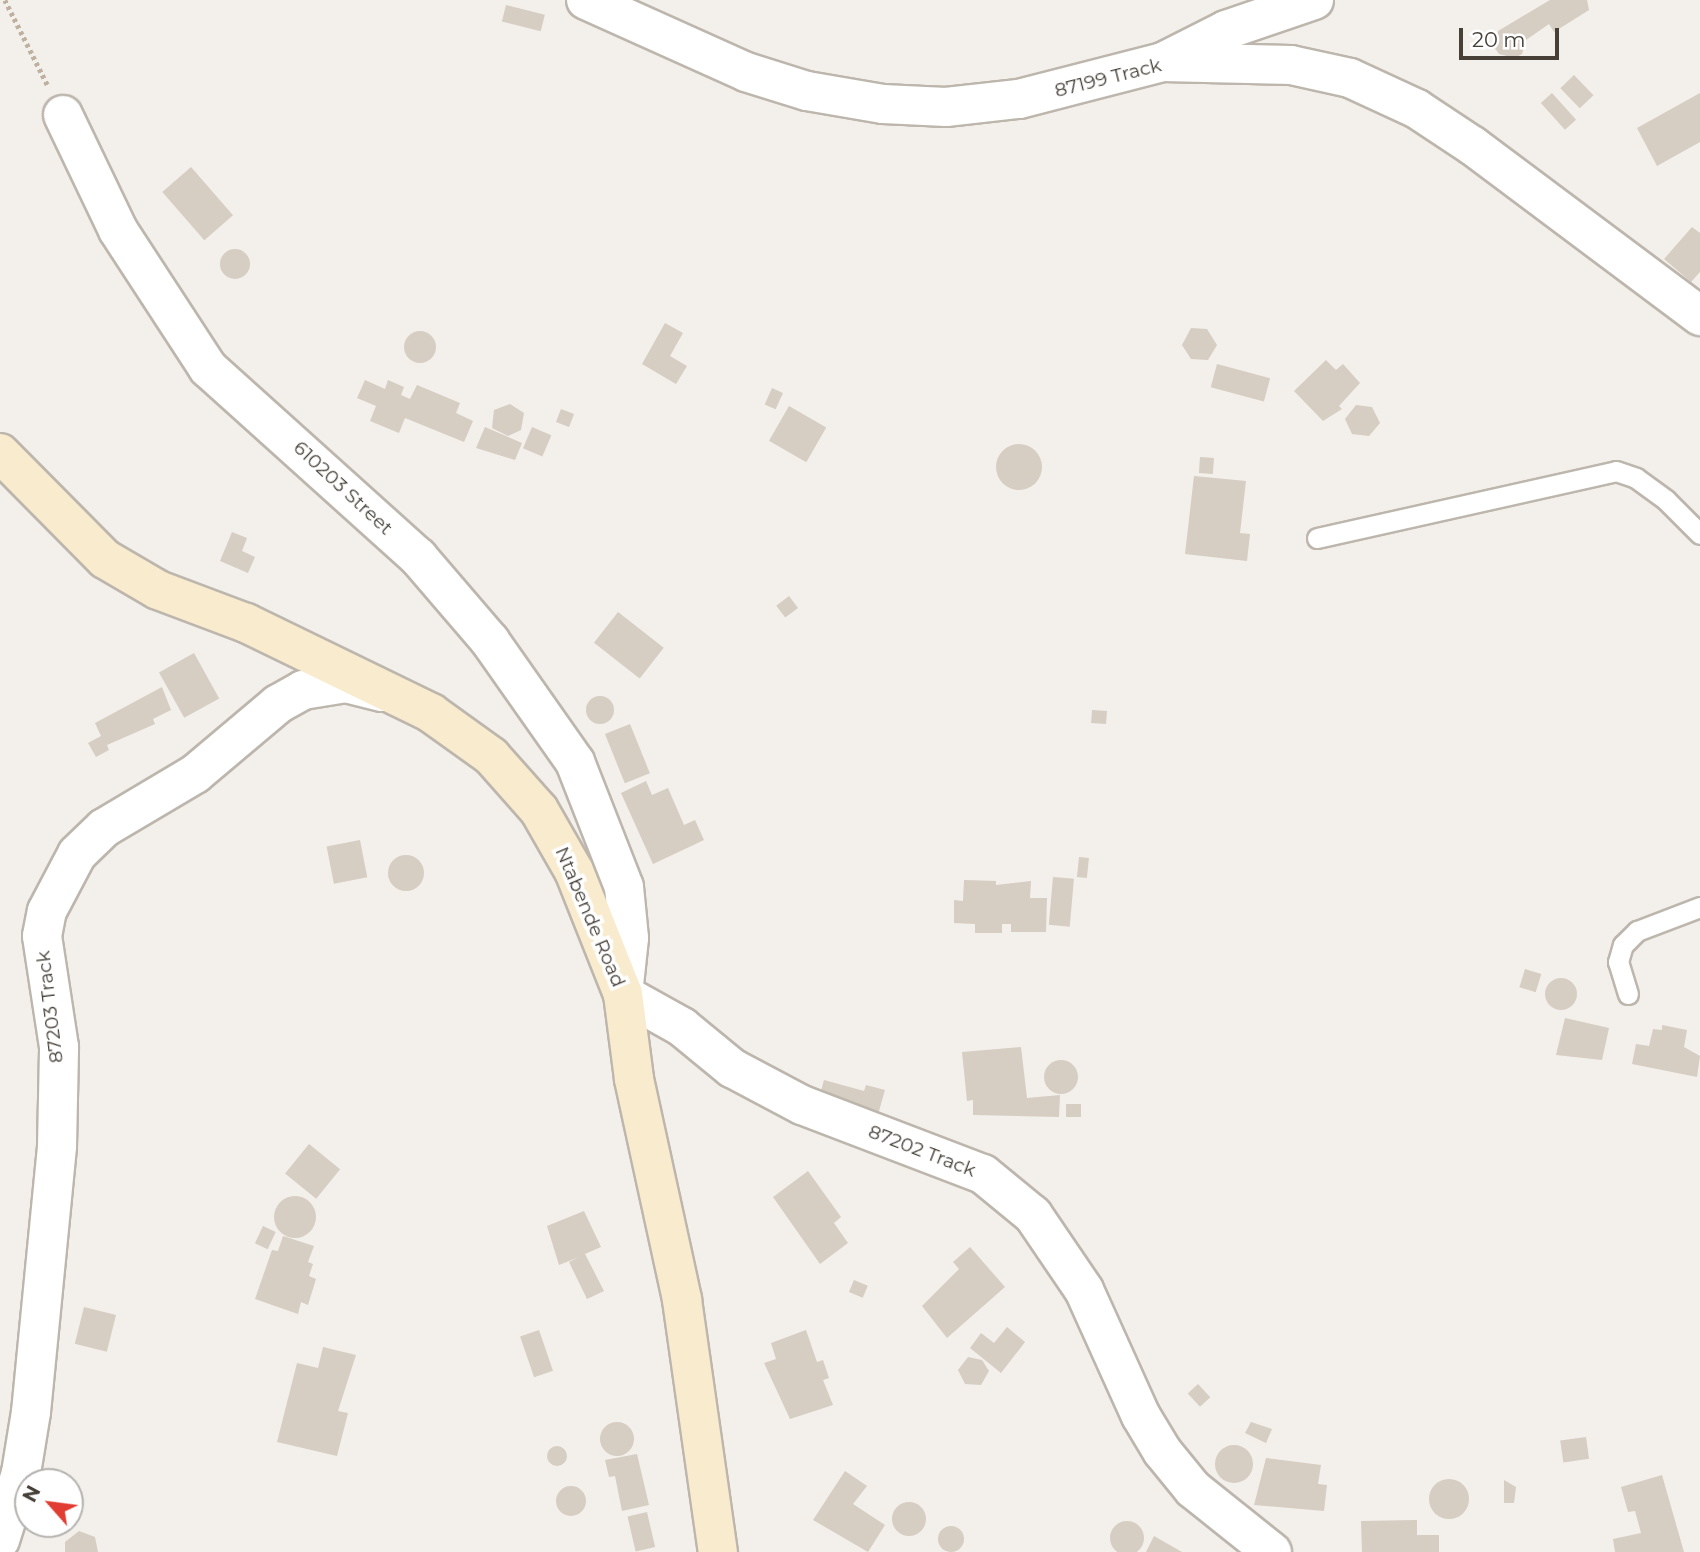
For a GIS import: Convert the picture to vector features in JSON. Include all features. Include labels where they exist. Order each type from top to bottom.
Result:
[{"type":"street","name":"87199 Track","points":[[586,0],[746,72],[807,91],[883,104],[946,107],[1019,99],[1163,62],[1290,65],[1378,89],[1473,146],[1700,316]]},
{"type":"street","points":[[1163,62],[1226,30],[1314,0]]},
{"type":"street","name":"610203 Street","points":[[63,115],[118,230],[208,368],[418,557],[490,641],[575,762],[624,887],[629,938],[623,994]]},
{"type":"street","name":"Ntabende Road","points":[[0,453],[79,537],[131,576],[246,623],[398,696],[452,726],[491,756],[539,810],[574,871],[623,994],[634,1079],[682,1300],[718,1552]]},
{"type":"street","name":"87203 Track","points":[[0,1540],[21,1473],[31,1412],[57,1146],[59,1047],[41,936],[47,911],[77,854],[104,828],[195,774],[278,704],[303,690],[346,683],[398,696]]},
{"type":"street","name":"87202 Track","points":[[623,994],[682,1027],[732,1068],[802,1105],[983,1174],[1033,1215],[1084,1290],[1141,1416],[1162,1451],[1193,1489],[1272,1552]]},
{"type":"lane","points":[[1317,538],[1616,471],[1636,478],[1666,500],[1700,534]]},
{"type":"lane","points":[[1628,994],[1618,962],[1623,945],[1637,931],[1700,907]]},
{"type":"path","points":[[5,0],[63,115]]},
{"type":"building","points":[[1550,0],[1587,0],[1589,10],[1554,32],[1549,24],[1526,40],[1522,54],[1515,58],[1499,54],[1494,47],[1498,31]]},
{"type":"building","points":[[506,5],[545,15],[541,31],[502,21]]},
{"type":"building","points":[[1574,75],[1593,95],[1580,108],[1560,88]]},
{"type":"building","points":[[1552,93],[1576,120],[1565,130],[1541,103]]},
{"type":"building","points":[[1700,93],[1700,142],[1657,166],[1637,128]]},
{"type":"building","points":[[191,167],[233,215],[204,240],[162,192]]},
{"type":"building","points":[[1692,227],[1700,233],[1700,272],[1691,282],[1664,259]]},
{"type":"building","points":[[235,249],[246,253],[250,264],[246,275],[235,279],[224,275],[220,264],[224,253]]},
{"type":"building","points":[[665,323],[683,333],[670,356],[687,366],[676,384],[642,364]]},
{"type":"building","points":[[1191,328],[1207,329],[1217,345],[1208,360],[1191,359],[1182,345]]},
{"type":"building","points":[[420,331],[432,335],[436,347],[432,359],[420,363],[408,359],[404,347],[408,335]]},
{"type":"building","points":[[1326,360],[1336,370],[1343,364],[1360,383],[1339,406],[1342,409],[1323,421],[1294,391]]},
{"type":"building","points":[[1217,364],[1270,378],[1264,401],[1211,387]]},
{"type":"building","points":[[365,380],[385,389],[388,380],[404,387],[401,395],[410,399],[417,385],[460,403],[456,413],[473,421],[464,442],[405,418],[399,433],[370,421],[376,406],[357,398]]},
{"type":"building","points":[[772,388],[783,393],[776,409],[765,404]]},
{"type":"building","points":[[510,404],[524,413],[521,430],[508,436],[492,428],[494,410]]},
{"type":"building","points":[[1356,405],[1372,407],[1380,423],[1369,436],[1352,434],[1345,419]]},
{"type":"building","points":[[789,406],[826,428],[806,462],[769,441]]},
{"type":"building","points":[[561,409],[574,414],[569,427],[556,422]]},
{"type":"building","points":[[485,427],[522,443],[515,460],[476,448]]},
{"type":"building","points":[[532,427],[551,435],[542,456],[523,448]]},
{"type":"building","points":[[1019,444],[1036,450],[1042,467],[1036,484],[1019,490],[1002,484],[996,467],[1002,450]]},
{"type":"building","points":[[1200,457],[1214,458],[1213,474],[1199,473]]},
{"type":"building","points":[[1194,476],[1246,481],[1240,533],[1250,534],[1247,561],[1185,554]]},
{"type":"building","points":[[232,532],[247,538],[242,551],[255,557],[248,573],[220,561]]},
{"type":"building","points":[[789,596],[798,608],[785,618],[776,606]]},
{"type":"building","points":[[618,612],[664,648],[640,678],[594,643]]},
{"type":"building","points":[[194,653],[219,698],[184,718],[159,672]]},
{"type":"building","points":[[162,687],[171,710],[153,719],[155,724],[107,745],[109,750],[96,757],[88,743],[101,736],[95,723]]},
{"type":"building","points":[[600,696],[610,700],[614,710],[610,720],[600,724],[590,720],[586,710],[590,700]]},
{"type":"building","points":[[1092,710],[1107,711],[1106,724],[1091,723]]},
{"type":"building","points":[[630,724],[650,773],[625,783],[605,734]]},
{"type":"building","points":[[646,781],[652,795],[668,788],[684,825],[695,820],[704,840],[653,864],[621,793]]},
{"type":"building","points":[[360,840],[367,877],[334,884],[327,846]]},
{"type":"building","points":[[406,855],[419,860],[424,873],[419,886],[406,891],[393,886],[388,873],[393,860]]},
{"type":"building","points":[[1079,857],[1089,858],[1087,878],[1077,877]]},
{"type":"building","points":[[1053,877],[1074,879],[1070,927],[1049,925]]},
{"type":"building","points":[[964,880],[996,881],[996,885],[1031,881],[1030,898],[1047,898],[1046,932],[1011,932],[1011,924],[1002,924],[1002,933],[975,933],[975,924],[954,923],[954,900],[963,901]]},
{"type":"building","points":[[1525,969],[1541,974],[1536,992],[1519,987]]},
{"type":"building","points":[[1561,978],[1572,983],[1577,994],[1572,1005],[1561,1010],[1550,1005],[1545,994],[1550,983]]},
{"type":"building","points":[[1565,1018],[1609,1028],[1602,1060],[1556,1055]]},
{"type":"building","points":[[1662,1025],[1687,1030],[1684,1047],[1700,1056],[1697,1077],[1632,1064],[1636,1044],[1649,1046],[1653,1029],[1662,1030]]},
{"type":"building","points":[[1021,1047],[1027,1098],[1060,1095],[1059,1117],[973,1115],[973,1100],[967,1101],[962,1052]]},
{"type":"building","points":[[1061,1060],[1073,1065],[1078,1077],[1073,1089],[1061,1094],[1049,1089],[1044,1077],[1049,1065]]},
{"type":"building","points":[[824,1080],[864,1091],[866,1085],[885,1090],[877,1118],[818,1102]]},
{"type":"building","points":[[1066,1104],[1081,1104],[1081,1117],[1066,1117]]},
{"type":"building","points":[[309,1144],[340,1169],[316,1199],[285,1174]]},
{"type":"building","points":[[808,1171],[841,1217],[834,1223],[848,1243],[820,1264],[773,1197]]},
{"type":"building","points":[[295,1196],[310,1202],[316,1217],[310,1232],[295,1238],[280,1232],[274,1217],[280,1202]]},
{"type":"building","points":[[584,1211],[601,1247],[585,1254],[604,1291],[587,1299],[569,1262],[579,1257],[559,1265],[547,1226]]},
{"type":"building","points":[[263,1226],[276,1232],[268,1249],[255,1243]]},
{"type":"building","points":[[283,1236],[314,1246],[308,1262],[313,1264],[309,1276],[316,1279],[308,1305],[301,1302],[298,1314],[255,1299],[272,1250],[278,1251]]},
{"type":"building","points":[[970,1247],[1005,1287],[947,1338],[922,1306],[959,1269],[953,1262]]},
{"type":"building","points":[[854,1280],[868,1286],[863,1298],[849,1292]]},
{"type":"building","points":[[84,1307],[116,1315],[107,1352],[75,1344]]},
{"type":"building","points":[[1007,1327],[1025,1342],[1001,1373],[970,1348],[981,1333],[994,1343]]},
{"type":"building","points":[[539,1330],[553,1371],[534,1377],[520,1337]]},
{"type":"building","points":[[806,1330],[817,1362],[823,1360],[829,1378],[823,1380],[833,1405],[790,1419],[764,1363],[776,1359],[771,1343]]},
{"type":"building","points":[[323,1347],[356,1355],[338,1411],[348,1413],[337,1456],[277,1442],[297,1363],[318,1368]]},
{"type":"building","points":[[968,1357],[982,1360],[989,1371],[981,1385],[965,1384],[958,1370]]},
{"type":"building","points":[[1198,1384],[1210,1397],[1200,1407],[1188,1394]]},
{"type":"building","points":[[617,1422],[629,1427],[634,1439],[629,1451],[617,1456],[605,1451],[600,1439],[605,1427]]},
{"type":"building","points":[[1251,1422],[1272,1429],[1266,1443],[1245,1433]]},
{"type":"building","points":[[1586,1437],[1589,1459],[1563,1462],[1560,1441]]},
{"type":"building","points":[[1234,1445],[1247,1451],[1253,1464],[1247,1477],[1234,1483],[1221,1477],[1215,1464],[1221,1451]]},
{"type":"building","points":[[557,1446],[564,1449],[567,1456],[564,1463],[557,1466],[550,1463],[547,1456],[550,1449]]},
{"type":"building","points":[[637,1454],[649,1505],[622,1511],[615,1476],[609,1477],[605,1460]]},
{"type":"building","points":[[1266,1458],[1321,1465],[1318,1484],[1327,1485],[1324,1511],[1254,1505]]},
{"type":"building","points":[[845,1471],[867,1486],[853,1504],[885,1525],[868,1552],[813,1520]]},
{"type":"building","points":[[1662,1475],[1684,1552],[1615,1552],[1613,1539],[1641,1533],[1635,1511],[1628,1512],[1621,1487]]},
{"type":"building","points":[[1449,1479],[1457,1480],[1463,1485],[1468,1491],[1468,1507],[1463,1513],[1457,1518],[1449,1519],[1441,1518],[1435,1513],[1430,1507],[1429,1499],[1430,1491],[1435,1485],[1441,1480]]},
{"type":"building","points":[[1504,1480],[1516,1487],[1514,1503],[1504,1503]]},
{"type":"building","points":[[571,1486],[582,1490],[586,1501],[582,1512],[571,1516],[560,1512],[556,1501],[560,1490]]},
{"type":"building","points":[[909,1502],[921,1507],[926,1519],[921,1531],[909,1536],[897,1531],[892,1519],[897,1507]]},
{"type":"building","points":[[647,1512],[655,1547],[636,1552],[628,1516]]},
{"type":"building","points":[[1417,1520],[1417,1535],[1439,1535],[1439,1552],[1362,1552],[1361,1521]]},
{"type":"building","points":[[1127,1521],[1139,1526],[1144,1538],[1139,1550],[1127,1555],[1115,1550],[1110,1538],[1115,1526]]},
{"type":"building","points":[[951,1526],[961,1529],[964,1539],[961,1549],[951,1552],[941,1549],[938,1539],[941,1529]]},
{"type":"building","points":[[84,1533],[95,1537],[98,1552],[65,1552],[65,1542],[70,1538],[84,1538]]},
{"type":"building","points":[[1154,1536],[1182,1552],[1146,1552]]}]
